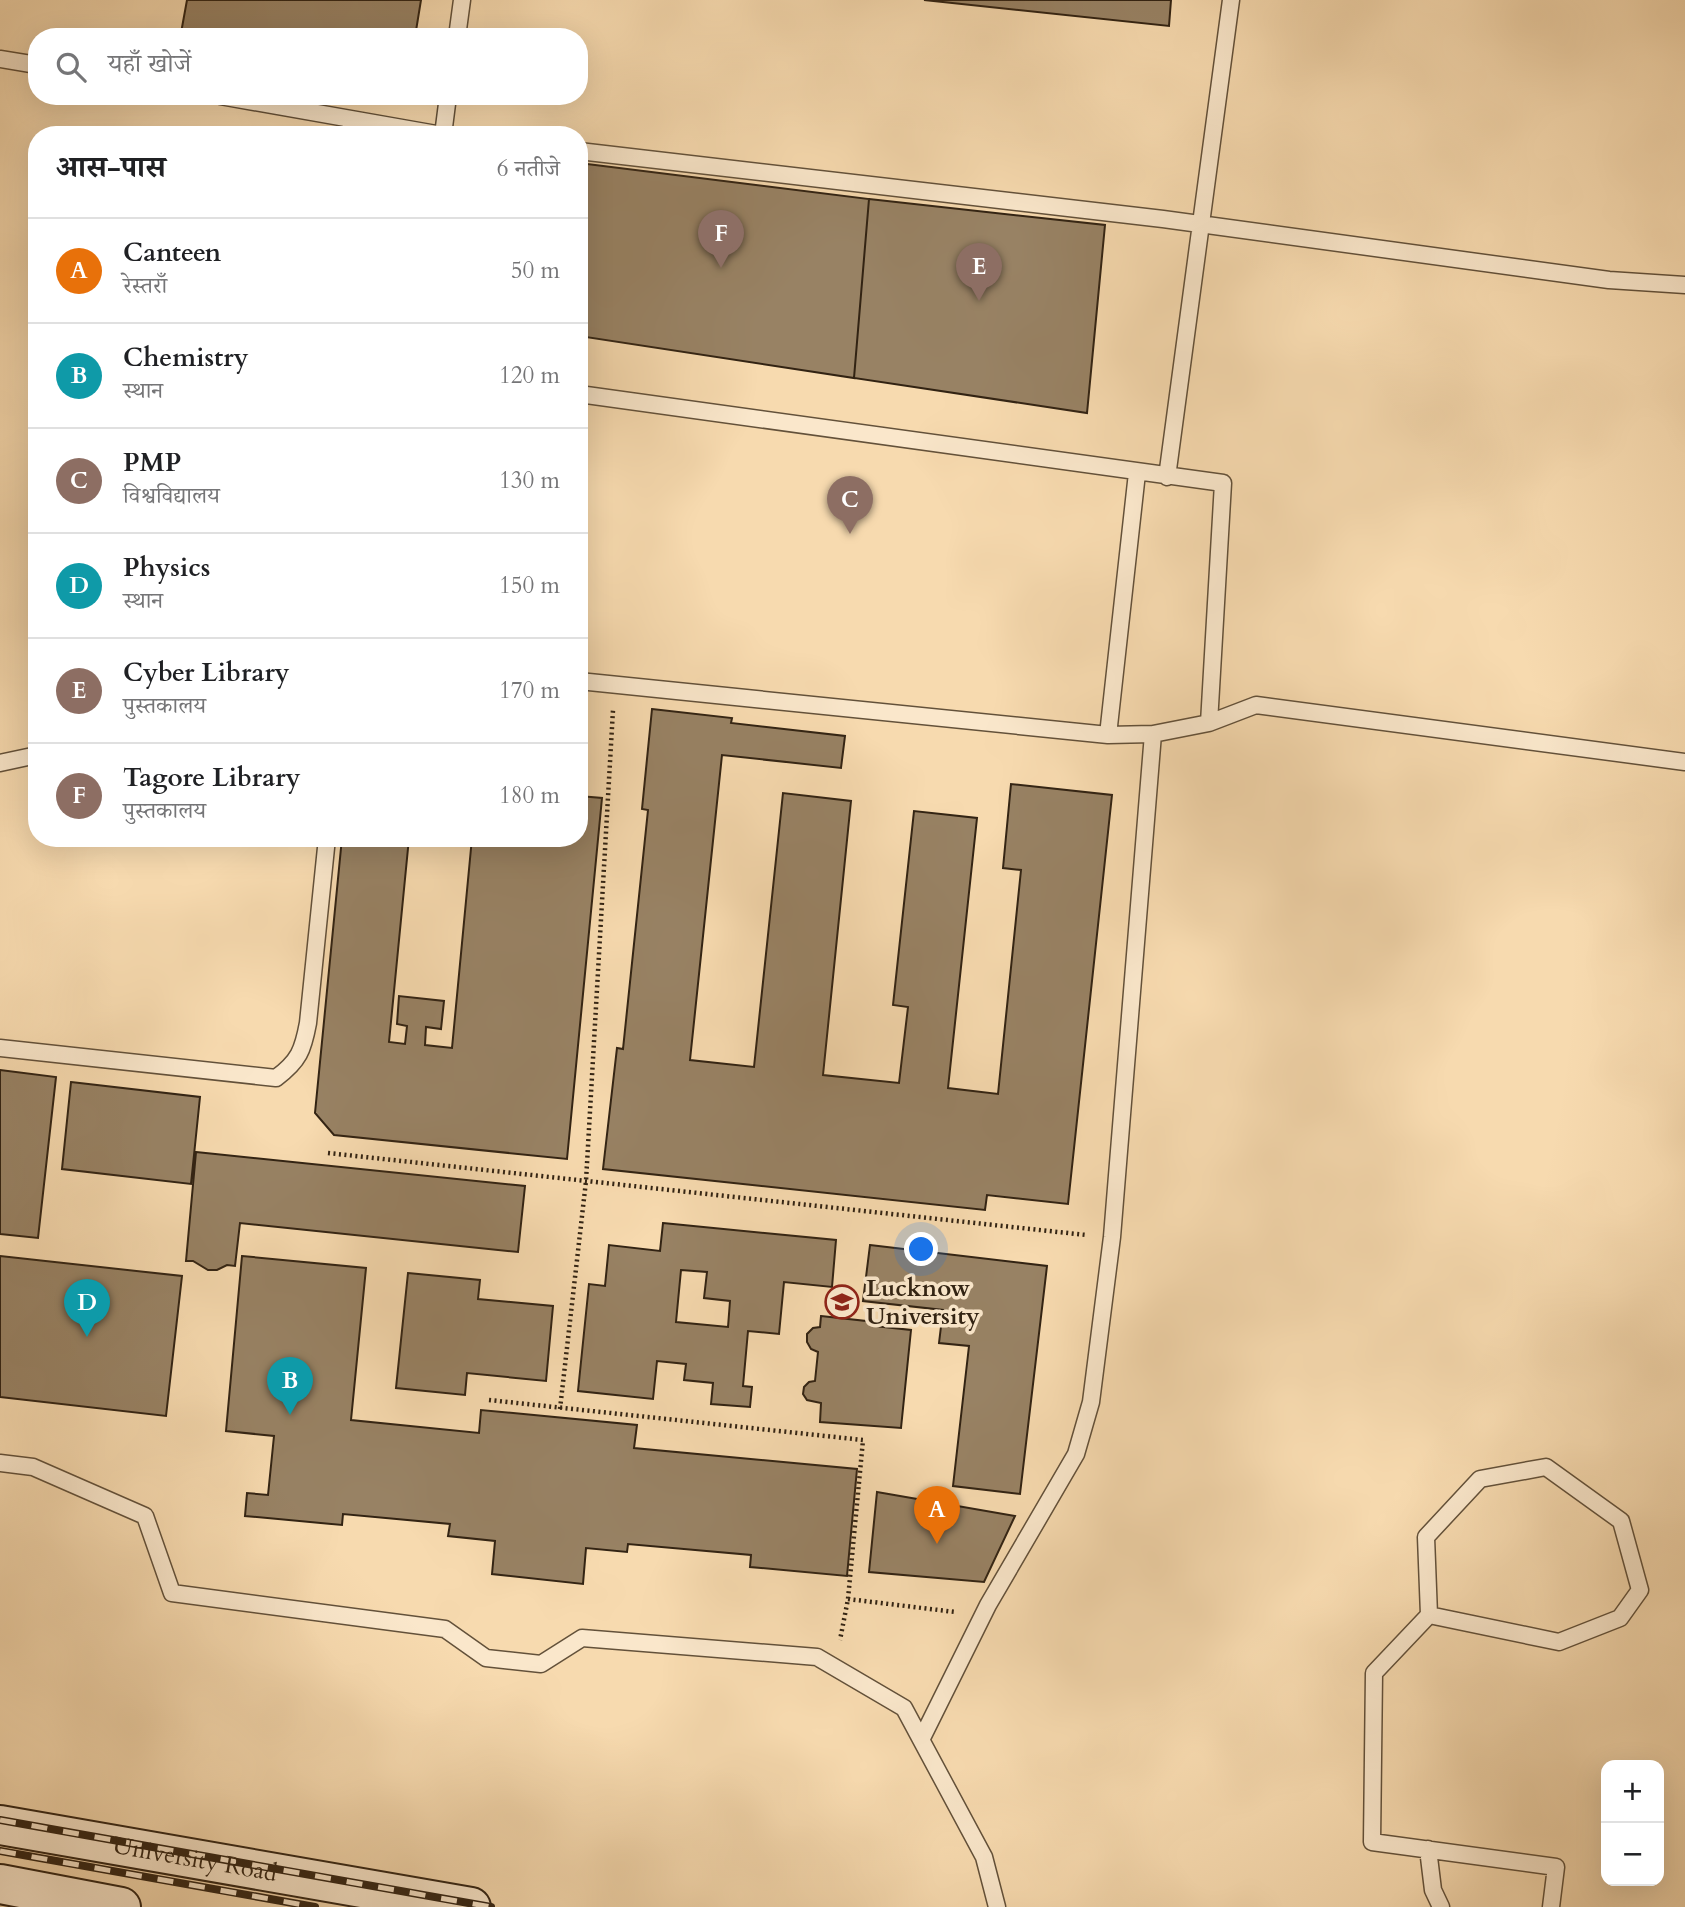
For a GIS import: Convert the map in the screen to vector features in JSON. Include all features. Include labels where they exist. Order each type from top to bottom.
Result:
[{"type":"main road","name":"University Road","points":[[0,1825],[471,1907]]},
{"type":"main road","points":[[0,1884],[121,1907]]},
{"type":"lane","points":[[458,28],[462,0]]},
{"type":"lane","points":[[1167,477],[1231,0]]},
{"type":"lane","points":[[0,59],[28,64]]},
{"type":"lane","points":[[271,105],[391,126]]},
{"type":"lane","points":[[443,126],[447,105]]},
{"type":"lane","points":[[353,126],[357,120]]},
{"type":"lane","points":[[588,152],[1201,225],[1609,280],[1685,285]]},
{"type":"lane","points":[[588,395],[1223,483],[1209,723]]},
{"type":"lane","points":[[1108,735],[1137,473]]},
{"type":"lane","points":[[588,682],[1108,735],[1153,734],[1209,723],[1256,705],[1685,762]]},
{"type":"lane","points":[[921,1740],[984,1615],[1076,1454],[1091,1402],[1112,1237],[1153,734]]},
{"type":"lane","points":[[0,763],[28,757]]},
{"type":"lane","points":[[0,1048],[276,1078],[290,1068],[302,1051],[308,1023],[326,847]]},
{"type":"lane","points":[[0,1463],[33,1467],[145,1516],[172,1592],[445,1629],[486,1658],[541,1664],[582,1638],[817,1657],[904,1708],[984,1857],[997,1907]]},
{"type":"lane","points":[[1429,1615],[1559,1642],[1620,1618],[1640,1590],[1621,1521],[1546,1467],[1480,1479],[1426,1538],[1429,1615],[1374,1673],[1372,1842],[1556,1867],[1551,1906]]},
{"type":"lane","points":[[1428,1849],[1433,1890],[1441,1907]]},
{"type":"path","points":[[561,1409],[586,1181],[615,685]]},
{"type":"path","points":[[328,1153],[1112,1237]]},
{"type":"path","points":[[489,1400],[863,1440],[848,1599],[835,1668]]},
{"type":"path","points":[[848,1599],[984,1615]]},
{"type":"building","points":[[187,0],[421,0],[416,28],[182,28]]},
{"type":"building","points":[[924,0],[1171,0],[1169,26]]},
{"type":"building","points":[[588,164],[869,199],[854,378],[588,337]]},
{"type":"building","points":[[869,199],[1105,225],[1087,413],[854,378]]},
{"type":"building","points":[[652,709],[732,718],[731,723],[845,736],[841,768],[722,755],[690,1060],[754,1067],[783,793],[851,801],[823,1075],[899,1083],[908,1007],[893,1005],[914,811],[977,818],[948,1088],[998,1094],[1021,870],[1003,868],[1011,784],[1112,795],[1068,1204],[987,1195],[985,1210],[603,1169],[617,1048],[623,1049],[648,810],[642,809]]},
{"type":"building","points":[[588,797],[602,798],[567,1159],[334,1135],[315,1113],[341,847],[408,847],[389,1042],[405,1044],[407,1026],[397,1024],[399,996],[444,1001],[441,1029],[426,1027],[425,1045],[452,1048],[471,847],[588,847]]},
{"type":"building","points":[[0,1070],[56,1077],[38,1238],[0,1234]]},
{"type":"building","points":[[71,1082],[200,1097],[191,1184],[62,1169]]},
{"type":"building","points":[[196,1152],[525,1186],[518,1252],[240,1223],[235,1266],[227,1265],[217,1270],[208,1270],[193,1261],[186,1261]]},
{"type":"building","points":[[663,1223],[836,1240],[832,1287],[784,1282],[779,1334],[748,1331],[743,1386],[752,1387],[750,1407],[711,1404],[713,1383],[684,1380],[686,1364],[657,1361],[653,1399],[578,1391],[589,1284],[605,1286],[609,1245],[660,1251]],"holes":[[[681,1270],[707,1272],[704,1298],[730,1301],[728,1327],[676,1322]]]},
{"type":"building","points":[[870,1245],[1047,1266],[1020,1494],[953,1486],[969,1346],[939,1343],[943,1310],[863,1301]]},
{"type":"building","points":[[0,1256],[182,1276],[166,1416],[0,1397]]},
{"type":"building","points":[[242,1256],[366,1268],[351,1420],[479,1433],[481,1410],[637,1425],[634,1448],[857,1469],[847,1576],[750,1567],[751,1555],[628,1544],[627,1552],[586,1548],[583,1584],[492,1574],[495,1541],[448,1536],[450,1524],[343,1514],[342,1525],[245,1516],[247,1493],[268,1495],[274,1436],[226,1431]]},
{"type":"building","points":[[408,1273],[480,1280],[478,1299],[553,1306],[546,1381],[467,1373],[465,1395],[396,1388]]},
{"type":"building","points":[[821,1316],[875,1322],[875,1326],[911,1330],[901,1428],[820,1422],[821,1403],[807,1400],[803,1394],[804,1387],[815,1381],[818,1352],[811,1349],[807,1334],[813,1328],[820,1327]]},
{"type":"building","points":[[877,1492],[1015,1516],[984,1582],[869,1572]]},
{"type":"railway","points":[[0,1820],[491,1907]]},
{"type":"railway","points":[[0,1851],[315,1907]]},
{"type":"place","name":"Tagore Library","points":[[721,268]]},
{"type":"place","name":"Cyber Library","points":[[979,301]]},
{"type":"place","name":"PMP","points":[[850,534]]},
{"type":"place","name":"Lucknow University","points":[[842,1302]]},
{"type":"place","name":"Physics","points":[[87,1337]]},
{"type":"place","name":"Chemistry","points":[[290,1415]]},
{"type":"place","name":"Canteen","points":[[937,1544]]}]
